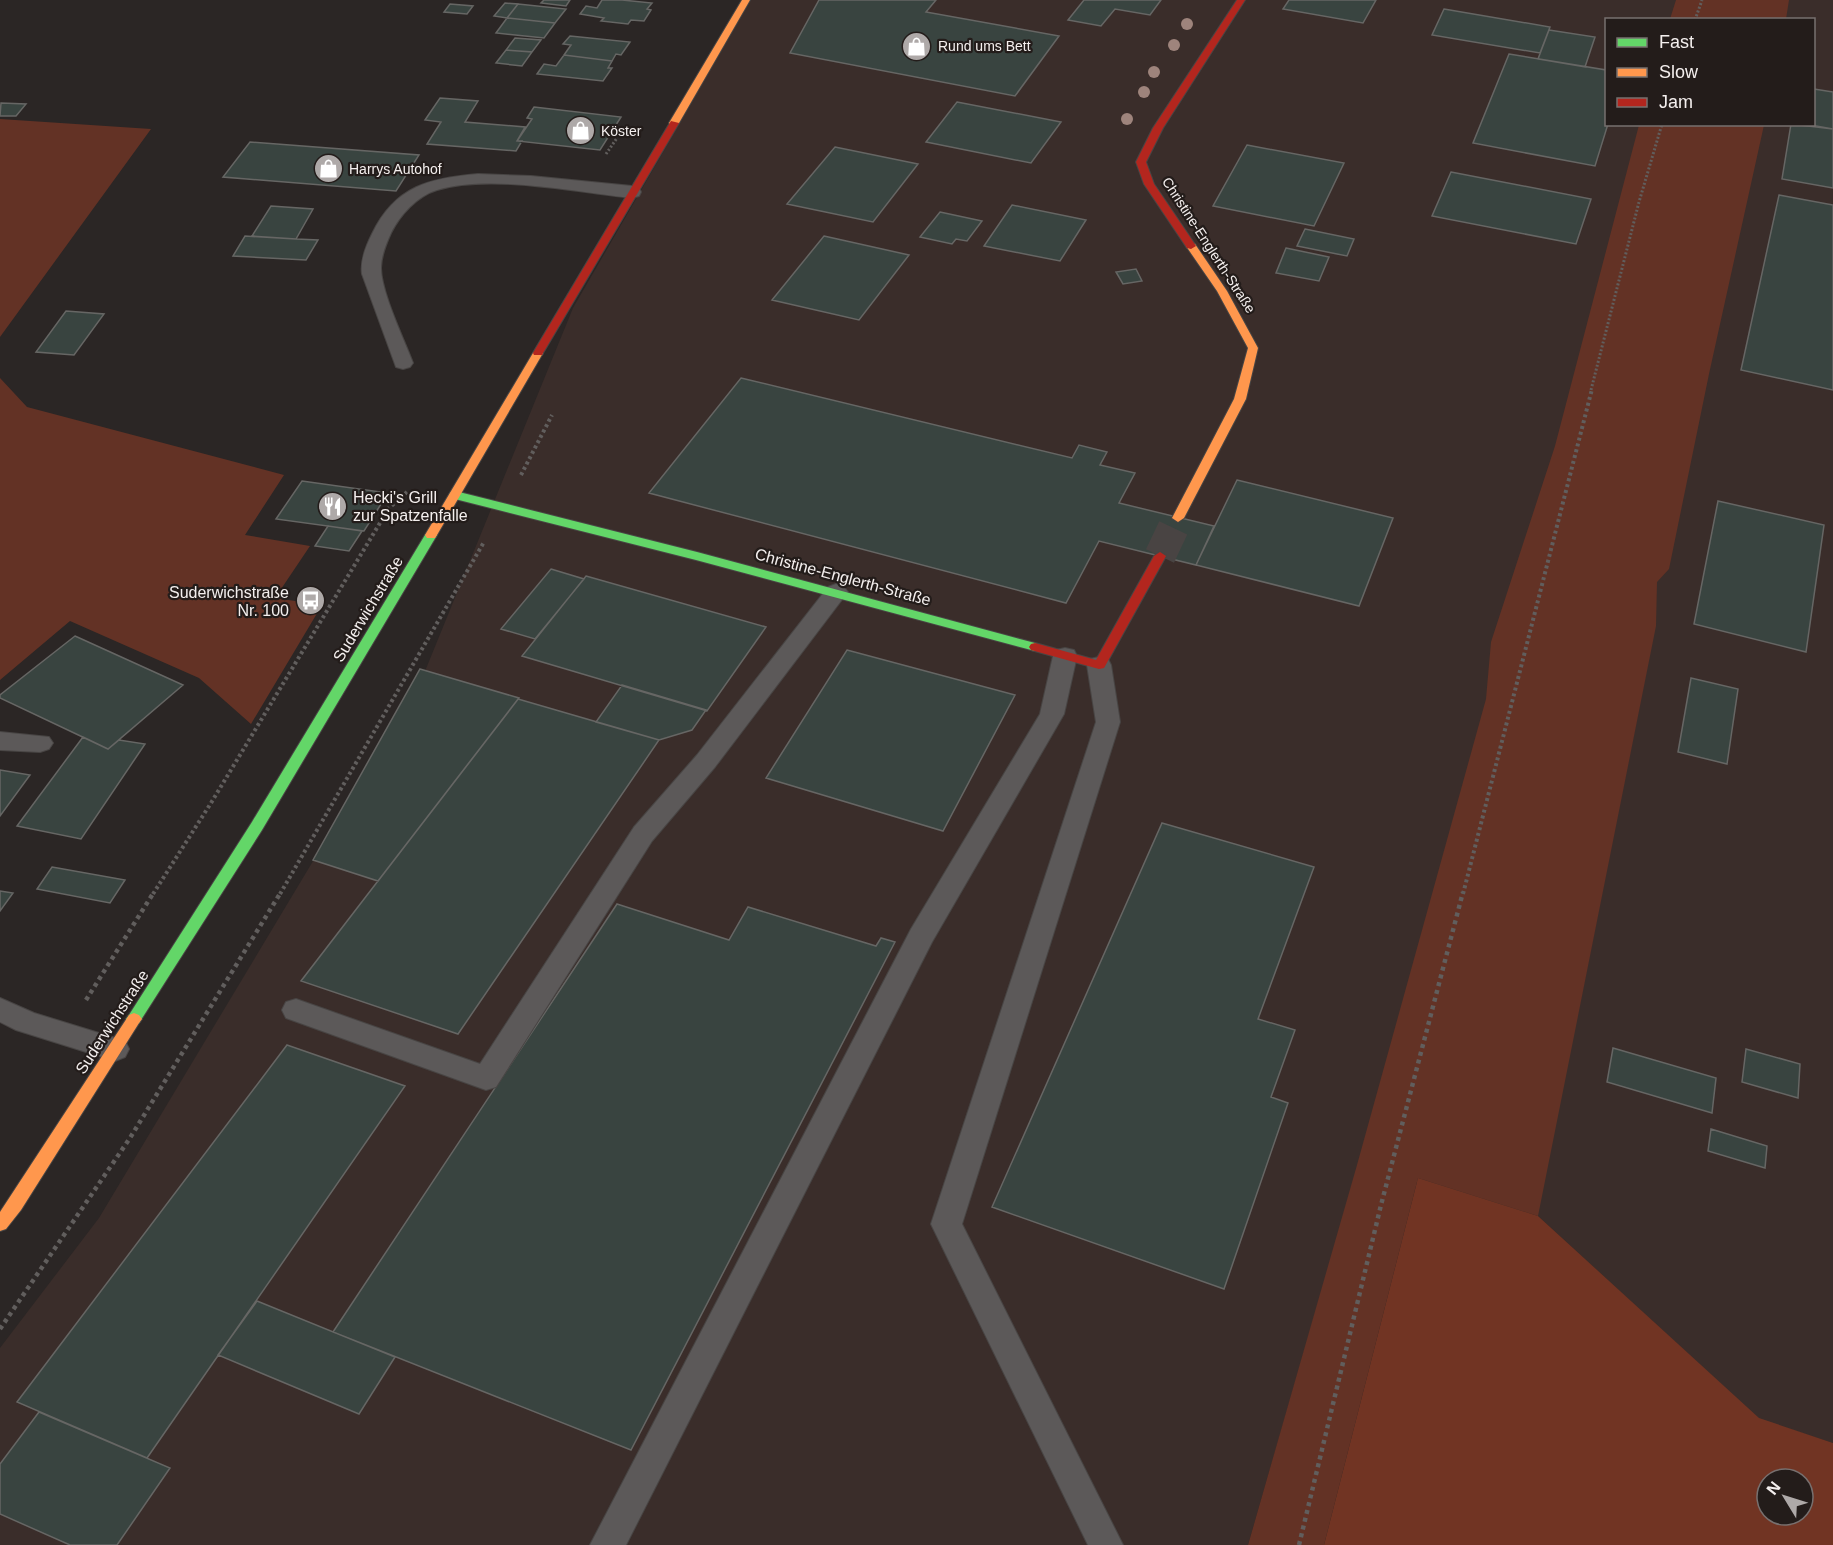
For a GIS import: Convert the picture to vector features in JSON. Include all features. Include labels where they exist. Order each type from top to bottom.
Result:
[{"type":"street","name":"Suderwichstraße","points":[[0,1224],[15,1205],[257,826],[746,0]]},
{"type":"street","name":"Christine-Englerth-Straße","points":[[1178,518],[1240,399],[1253,348],[1222,291],[1149,184],[1141,162],[1158,128],[1241,0]]},
{"type":"street","name":"Christine-Englerth-Straße","points":[[455,495],[613,533],[1099,665]]},
{"type":"street","points":[[1099,665],[1160,556]]},
{"type":"lane","points":[[403,363],[371,269],[382,230],[401,204],[429,187],[470,180],[516,181],[632,192]]},
{"type":"lane","points":[[296,1010],[486,1078],[643,834],[706,761],[836,592]]},
{"type":"lane","points":[[607,1545],[921,937],[1052,714],[1065,656]]},
{"type":"lane","points":[[1099,665],[1108,722],[946,1224],[1106,1545]]},
{"type":"lane","points":[[0,741],[40,743]]},
{"type":"lane","points":[[0,1009],[26,1022],[115,1049]]},
{"type":"path","points":[[1696,18],[1702,0]]},
{"type":"path","points":[[1299,1545],[1381,1205],[1495,772],[1633,225],[1661,126]]},
{"type":"path","points":[[597,189],[595,171],[620,134]]},
{"type":"path","points":[[65,1034],[211,803],[389,508],[409,490]]},
{"type":"path","points":[[0,1329],[64,1240],[220,992],[486,537]]},
{"type":"shaded area","points":[[751,0],[1833,0],[1833,1443],[1759,1419],[1538,1216],[1358,1165],[1248,1545],[0,1545],[0,1348],[99,1218],[421,681],[573,308]]},
{"type":"shaded area","points":[[1676,0],[1789,0],[1786,18],[1670,18]]},
{"type":"shaded area","points":[[0,119],[151,129],[0,337]]},
{"type":"shaded area","points":[[1639,126],[1764,126],[1669,569],[1657,582],[1656,626],[1538,1216],[1418,1178],[1324,1545],[1248,1545],[1357,1165],[1486,699],[1491,642],[1555,446]]},
{"type":"shaded area","points":[[0,378],[27,407],[284,475],[245,535],[310,546],[275,598],[322,605],[251,724],[199,678],[70,621],[0,680]]},
{"type":"shaded area","points":[[1418,1178],[1538,1216],[1759,1418],[1833,1443],[1833,1545],[1324,1545]]},
{"type":"building","points":[[544,0],[570,0],[566,6],[541,3]]},
{"type":"building","points":[[602,0],[652,3],[647,9],[651,10],[644,21],[631,20],[628,24],[601,21],[604,18],[580,14],[586,6],[597,8]]},
{"type":"building","points":[[819,0],[936,0],[926,12],[1059,36],[1015,96],[790,53]]},
{"type":"building","points":[[1084,0],[1161,0],[1150,15],[1115,9],[1101,26],[1068,20]]},
{"type":"building","points":[[1289,0],[1376,0],[1363,23],[1283,9]]},
{"type":"building","points":[[505,3],[518,4],[507,18],[494,16]]},
{"type":"building","points":[[450,4],[473,6],[467,14],[444,12]]},
{"type":"building","points":[[518,4],[566,9],[555,23],[507,18]]},
{"type":"building","points":[[1444,9],[1550,27],[1540,53],[1432,35]]},
{"type":"building","points":[[507,18],[555,23],[544,38],[496,33]]},
{"type":"building","points":[[1549,30],[1595,37],[1585,67],[1538,59]]},
{"type":"building","points":[[570,36],[630,42],[621,55],[616,54],[612,61],[564,55],[571,45],[563,44]]},
{"type":"building","points":[[515,38],[541,40],[532,52],[506,50]]},
{"type":"building","points":[[506,50],[532,52],[522,66],[496,63]]},
{"type":"building","points":[[1509,54],[1605,70],[1605,126],[1607,126],[1595,166],[1473,143]]},
{"type":"building","points":[[564,55],[612,61],[608,68],[612,68],[603,81],[537,74],[544,64],[556,66]]},
{"type":"building","points":[[1815,89],[1833,92],[1833,129],[1815,126]]},
{"type":"building","points":[[440,98],[478,101],[465,122],[525,127],[517,141],[522,141],[516,151],[427,144],[441,122],[425,120]]},
{"type":"building","points":[[957,102],[1061,122],[1031,163],[926,142]]},
{"type":"building","points":[[1,103],[26,104],[16,116],[0,116]]},
{"type":"building","points":[[534,107],[621,117],[600,150],[517,141],[532,119],[527,118]]},
{"type":"building","points":[[1791,126],[1833,129],[1833,188],[1782,179]]},
{"type":"building","points":[[250,142],[419,155],[396,191],[223,177]]},
{"type":"building","points":[[1247,145],[1344,163],[1314,226],[1213,206]]},
{"type":"building","points":[[835,147],[918,164],[873,222],[787,204]]},
{"type":"building","points":[[1451,172],[1591,199],[1576,244],[1432,216]]},
{"type":"building","points":[[1779,195],[1833,205],[1833,390],[1741,370]]},
{"type":"building","points":[[1012,205],[1086,220],[1060,261],[984,246]]},
{"type":"building","points":[[271,206],[313,209],[296,239],[252,236]]},
{"type":"building","points":[[940,212],[982,221],[967,241],[956,239],[952,244],[920,237]]},
{"type":"building","points":[[1305,229],[1354,239],[1347,256],[1297,246]]},
{"type":"building","points":[[245,236],[318,240],[306,260],[233,256]]},
{"type":"building","points":[[824,236],[909,255],[859,320],[772,300]]},
{"type":"building","points":[[1286,248],[1329,257],[1319,281],[1276,273]]},
{"type":"building","points":[[1136,269],[1142,281],[1123,284],[1116,272]]},
{"type":"building","points":[[66,311],[104,314],[74,355],[36,352]]},
{"type":"building","points":[[741,378],[1072,458],[1079,445],[1107,452],[1100,465],[1135,473],[1119,503],[1214,526],[1196,565],[1099,541],[1066,603],[649,493]]},
{"type":"building","points":[[1237,480],[1393,518],[1359,606],[1196,565]]},
{"type":"building","name":"Hecki's Grill zur Spatzenfalle","points":[[302,481],[388,493],[364,531],[276,519]]},
{"type":"building","points":[[1718,501],[1824,525],[1806,652],[1694,624]]},
{"type":"building","points":[[328,526],[362,531],[349,551],[315,546]]},
{"type":"building","points":[[551,569],[584,579],[535,639],[501,629]]},
{"type":"building","points":[[586,576],[766,627],[707,711],[522,656]]},
{"type":"building","points":[[75,636],[183,685],[108,749],[0,698],[0,695]]},
{"type":"building","points":[[847,650],[1015,695],[943,831],[766,778]]},
{"type":"building","points":[[420,669],[519,698],[378,881],[313,860]]},
{"type":"building","points":[[1691,678],[1738,689],[1727,764],[1678,752]]},
{"type":"building","points":[[622,685],[706,710],[692,730],[659,740],[596,722]]},
{"type":"building","points":[[518,699],[659,740],[458,1034],[301,981]]},
{"type":"building","points":[[83,737],[108,749],[119,740],[145,744],[81,839],[17,826]]},
{"type":"building","points":[[0,770],[30,775],[0,816]]},
{"type":"building","points":[[1162,823],[1314,867],[1258,1019],[1295,1030],[1271,1097],[1288,1103],[1224,1289],[992,1207]]},
{"type":"building","points":[[52,867],[125,880],[110,903],[37,889]]},
{"type":"building","points":[[0,891],[13,893],[0,911]]},
{"type":"building","points":[[617,904],[729,940],[748,907],[876,946],[881,938],[895,942],[631,1450],[333,1332]]},
{"type":"building","points":[[287,1045],[405,1086],[147,1458],[17,1402]]},
{"type":"building","points":[[1613,1048],[1716,1078],[1712,1113],[1607,1082]]},
{"type":"building","points":[[1746,1049],[1800,1064],[1798,1098],[1742,1082]]},
{"type":"building","points":[[1711,1129],[1767,1146],[1765,1168],[1708,1151]]},
{"type":"building","points":[[257,1301],[395,1357],[359,1414],[218,1355]]},
{"type":"building","points":[[39,1412],[170,1468],[117,1545],[70,1545],[0,1514],[0,1464]]},
{"type":"tunnel","points":[[1160,556],[1178,518]]},
{"type":"traffic: fast","points":[[455,495],[697,556],[1035,647]]},
{"type":"traffic: fast","points":[[134,1019],[257,826],[431,535]]},
{"type":"traffic: slow","points":[[674,123],[746,0]]},
{"type":"traffic: slow","points":[[1178,518],[1240,399],[1253,348],[1222,291],[1191,246]]},
{"type":"traffic: slow","points":[[431,535],[538,353]]},
{"type":"traffic: slow","points":[[0,1224],[15,1205],[134,1019]]},
{"type":"traffic: jam","points":[[1191,246],[1149,184],[1141,162],[1158,128],[1241,0]]},
{"type":"traffic: jam","points":[[538,353],[674,123]]},
{"type":"traffic: jam","points":[[1035,647],[1099,665],[1160,556]]},
{"type":"place","name":"Rund ums Bett","points":[[917,46]]},
{"type":"place","name":"Köster","points":[[580,131]]},
{"type":"place","name":"Harrys Autohof","points":[[328,169]]},
{"type":"place","name":"Hecki's Grill zur Spatzenfalle","points":[[332,506]]},
{"type":"place","name":"Suderwichstraße Nr. 100","points":[[310,601]]}]
